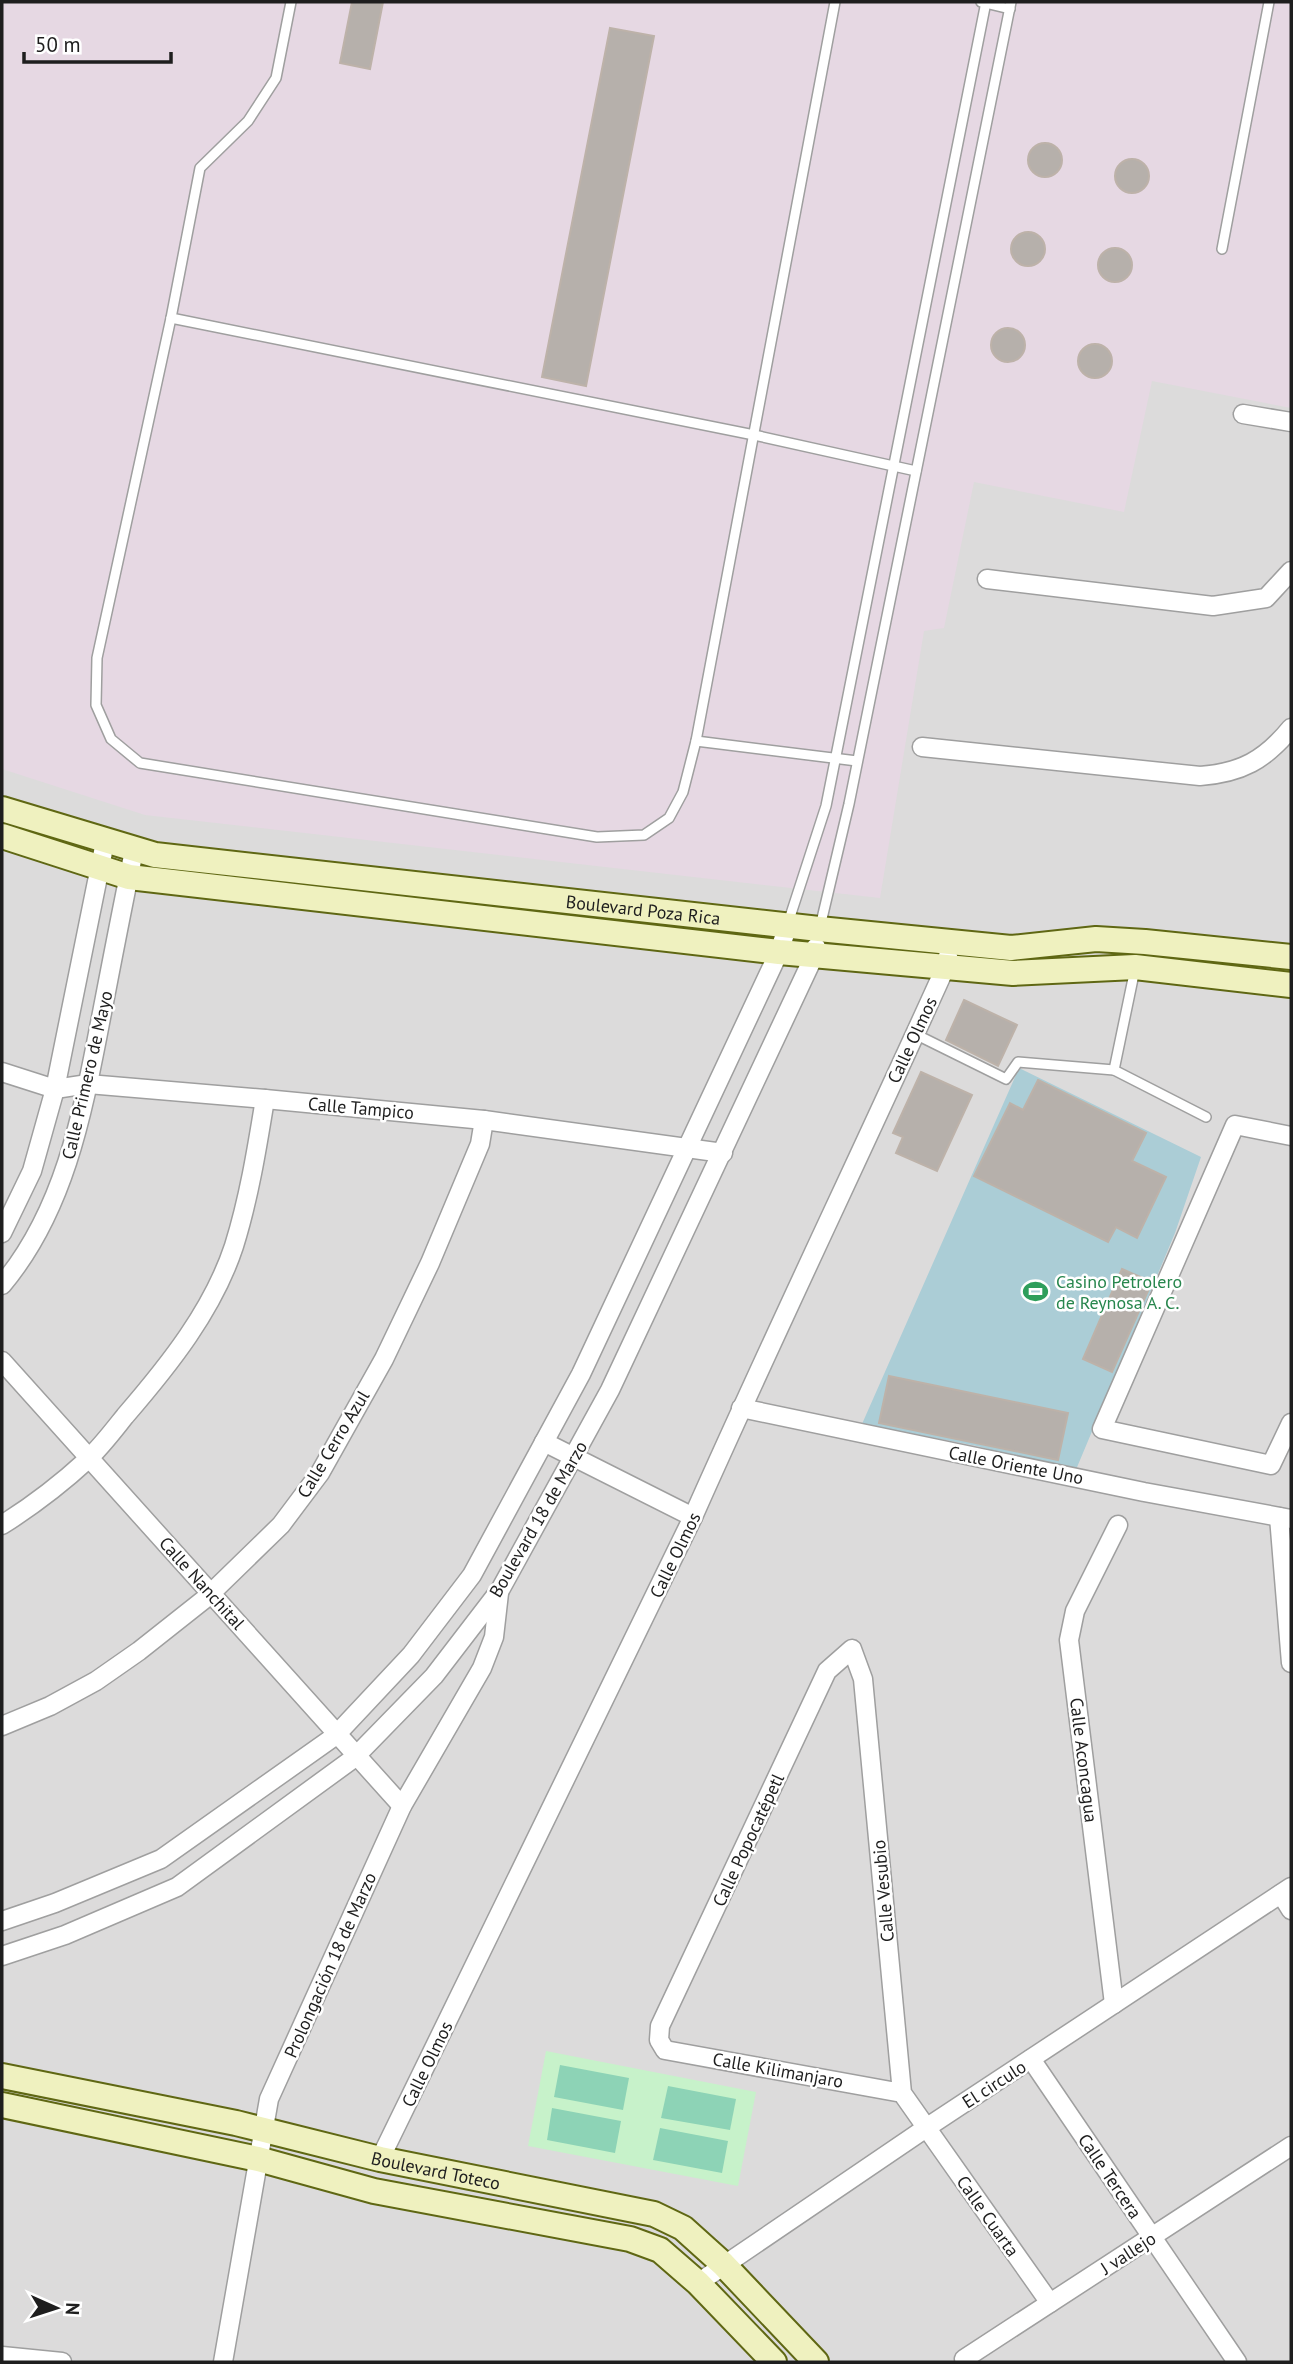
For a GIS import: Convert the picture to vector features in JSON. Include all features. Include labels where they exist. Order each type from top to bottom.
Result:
[{"type":"main road","name":"Boulevard Poza Rica","points":[[2,809],[105,842],[182,859],[1012,948],[1096,939],[1291,957]]},
{"type":"main road","name":"Boulevard Poza Rica","points":[[2,836],[129,877],[814,956],[946,966],[978,972],[1013,973],[1135,967],[1291,985]]},
{"type":"main road","name":"Boulevard Toteco","points":[[2,2076],[236,2123],[262,2132],[380,2159],[654,2214],[683,2228],[723,2264],[816,2362]]},
{"type":"main road","name":"Boulevard Toteco","points":[[2,2105],[258,2159],[374,2191],[630,2239],[660,2250],[698,2283],[774,2362]]},
{"type":"street","points":[[1243,414],[1291,422]]},
{"type":"street","points":[[987,579],[1213,606],[1266,597],[1291,571]]},
{"type":"street","points":[[922,747],[1200,776],[1219,775],[1251,764],[1275,747],[1291,728]]},
{"type":"street","name":"Calle Primero de Mayo","points":[[2,1233],[32,1171],[55,1089],[105,842]]},
{"type":"street","name":"Calle Primero de Mayo","points":[[2,1285],[32,1243],[52,1204],[68,1162],[88,1084],[134,850]]},
{"type":"street","name":"Boulevard 18 de Marzo","points":[[2,1921],[55,1903],[161,1859],[337,1733],[411,1656],[472,1575],[581,1374],[779,952],[788,925]]},
{"type":"street","name":"Boulevard 18 de Marzo","points":[[2,1956],[65,1935],[177,1887],[357,1756],[434,1676],[500,1590],[610,1390],[814,956],[819,929]]},
{"type":"street","name":"Calle Olmos","points":[[380,2159],[693,1517],[946,966],[950,942]]},
{"type":"street","name":"Calle Tampico","points":[[2,1072],[55,1089],[88,1084],[265,1099],[484,1120],[723,1153]]},
{"type":"street","points":[[2,1525],[31,1506],[89,1458],[158,1378],[214,1294],[234,1246],[254,1162],[265,1099]]},
{"type":"street","name":"Calle Cerro Azul","points":[[2,1726],[50,1706],[96,1681],[139,1651],[210,1593],[281,1525],[320,1473],[384,1359],[424,1275],[480,1144],[484,1120]]},
{"type":"street","points":[[1291,1136],[1235,1125],[1102,1429],[1271,1465],[1291,1423]]},
{"type":"street","name":"Calle Nanchital","points":[[2,1361],[402,1805]]},
{"type":"street","name":"Calle Oriente Uno","points":[[741,1408],[1144,1492],[1285,1518]]},
{"type":"street","points":[[544,1441],[693,1517]]},
{"type":"street","points":[[1285,1518],[1291,1663]]},
{"type":"street","name":"Calle Aconcagua","points":[[1114,2004],[1069,1640],[1075,1611],[1118,1525]]},
{"type":"street","name":"Prolongación 18 de Marzo","points":[[223,2362],[269,2099],[402,1805],[482,1668],[494,1637],[500,1590]]},
{"type":"street","name":"Calle Popocatépetl","points":[[659,2040],[660,2026],[827,1671],[852,1649]]},
{"type":"street","name":"Calle Vesubio","points":[[852,1649],[863,1679],[902,2093],[926,2128]]},
{"type":"street","points":[[1286,1890],[1291,1910]]},
{"type":"street","name":"El circulo","points":[[698,2283],[926,2128],[1286,1890]]},
{"type":"street","name":"Calle Kilimanjaro","points":[[659,2040],[665,2050],[902,2093]]},
{"type":"street","name":"Calle Tercera","points":[[1031,2059],[1237,2362]]},
{"type":"street","name":"Calle Cuarta","points":[[926,2128],[1050,2303]]},
{"type":"street","name":"J vallejo","points":[[964,2359],[1291,2146]]},
{"type":"street","points":[[2,2356],[62,2362]]},
{"type":"lane","points":[[291,2],[276,78],[248,121],[200,169],[171,318],[97,658],[96,705],[111,739],[140,763],[597,837],[644,835],[669,818],[683,792],[696,741],[835,2]]},
{"type":"lane","points":[[788,925],[826,806],[984,2],[1010,5],[858,761],[819,929]]},
{"type":"lane","points":[[1222,249],[1269,2]]},
{"type":"lane","points":[[171,318],[754,435],[916,471]]},
{"type":"lane","points":[[696,741],[858,761]]},
{"type":"lane","points":[[1114,1070],[1135,967]]},
{"type":"lane","points":[[915,1034],[1006,1079],[1018,1062],[1114,1070],[1206,1117]]},
{"type":"shaded area","points":[[2,2],[1291,2],[1291,2362],[2,2362]]},
{"type":"shaded area","points":[[2,2],[1291,2],[1291,408],[1152,381],[1124,512],[974,482],[944,628],[924,631],[880,898],[145,815],[2,769]]},
{"type":"green space","points":[[546,2051],[756,2092],[738,2186],[528,2146]]},
{"type":"green space","points":[[560,2065],[629,2078],[623,2110],[554,2097]]},
{"type":"green space","points":[[668,2086],[736,2099],[730,2130],[661,2118]]},
{"type":"green space","points":[[552,2108],[621,2121],[615,2153],[547,2140]]},
{"type":"green space","points":[[660,2128],[728,2141],[722,2173],[653,2160]]},
{"type":"water","name":"Casino Petrolero de Reynosa A. C.","points":[[1019,1068],[1201,1157],[1175,1233],[1075,1472],[977,1446],[862,1424]]},
{"type":"building","points":[[352,2],[383,2],[370,69],[340,63]]},
{"type":"building","points":[[610,28],[654,36],[586,386],[542,377]]},
{"type":"building","points":[[1045,143],[1057,148],[1062,160],[1057,172],[1045,177],[1033,172],[1028,160],[1033,148]]},
{"type":"building","points":[[1132,159],[1144,164],[1149,176],[1144,188],[1132,193],[1120,188],[1115,176],[1120,164]]},
{"type":"building","points":[[1028,232],[1040,237],[1045,249],[1040,261],[1028,266],[1016,261],[1011,249],[1016,237]]},
{"type":"building","points":[[1115,248],[1127,253],[1132,265],[1127,277],[1115,282],[1103,277],[1098,265],[1103,253]]},
{"type":"building","points":[[1008,328],[1020,333],[1025,345],[1020,357],[1008,362],[996,357],[991,345],[996,333]]},
{"type":"building","points":[[1095,344],[1107,349],[1112,361],[1107,373],[1095,378],[1083,373],[1078,361],[1083,349]]},
{"type":"building","points":[[964,1000],[1017,1025],[998,1066],[946,1040]]},
{"type":"building","points":[[921,1072],[972,1095],[937,1171],[896,1153],[903,1137],[893,1133]]},
{"type":"building","points":[[1038,1080],[1146,1133],[1132,1161],[1166,1177],[1137,1238],[1116,1227],[1108,1242],[974,1176],[1010,1103],[1023,1110]]},
{"type":"building","points":[[1122,1269],[1152,1282],[1112,1372],[1083,1359]]},
{"type":"building","points":[[889,1376],[1068,1413],[1058,1460],[879,1423]]},
{"type":"place","name":"Casino Petrolero de Reynosa A. C.","points":[[1036,1291]]}]
